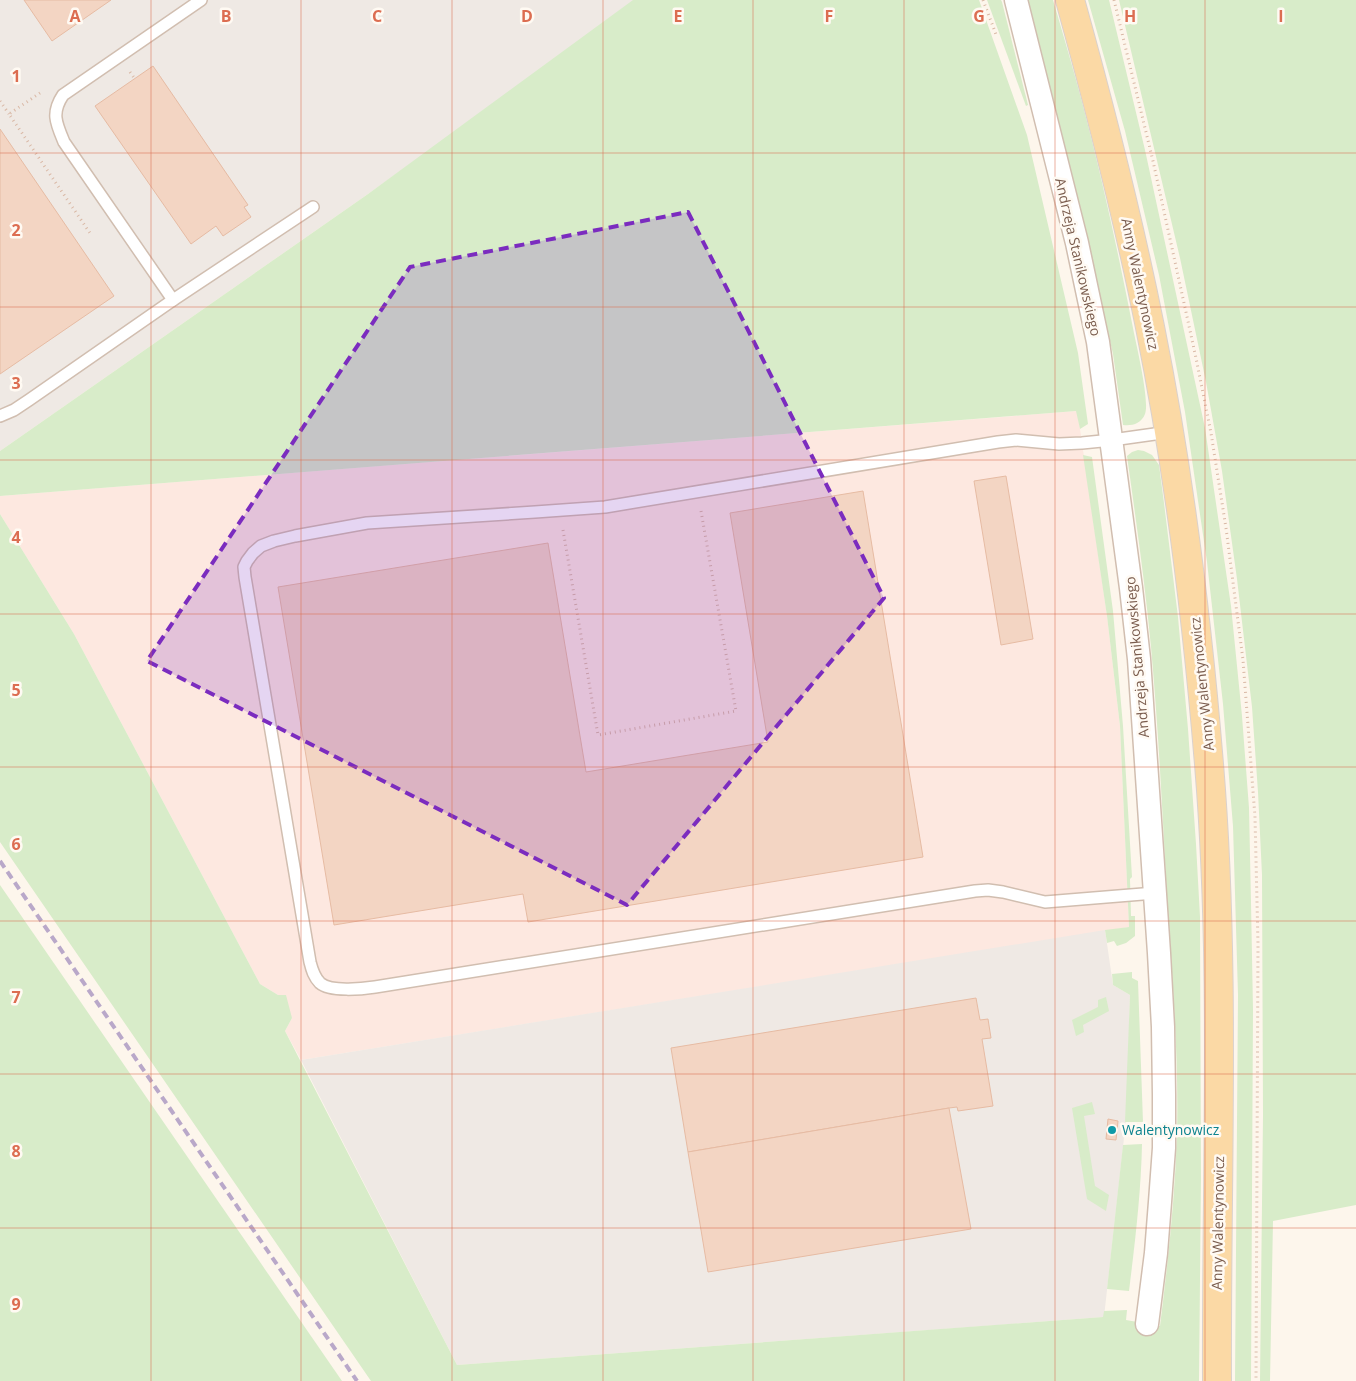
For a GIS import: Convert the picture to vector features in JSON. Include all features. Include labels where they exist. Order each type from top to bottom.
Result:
[{"type":"main road","name":"Anny Walentynowicz","points":[[1070,0],[1121,193],[1150,326],[1169,432],[1196,620],[1210,765],[1216,876],[1219,1019],[1217,1381]]},
{"type":"street","name":"Andrzeja Stanikowskiego","points":[[1016,0],[1089,295],[1104,379],[1139,659],[1163,1027],[1164,1095],[1164,1148],[1156,1253],[1147,1324]]},
{"type":"lane","points":[[173,300],[64,142],[58,128],[57,105],[63,95],[201,0]]},
{"type":"lane","points":[[0,416],[14,410],[29,400],[173,300],[313,207]]},
{"type":"lane","points":[[1155,894],[1045,902],[988,890],[375,987],[360,989],[324,986],[319,983],[313,973],[310,962],[244,567],[260,546],[295,536],[367,523],[559,511],[605,506],[998,442],[1016,440],[1059,444],[1112,440],[1169,432]]},
{"type":"path","points":[[983,0],[1000,44]]},
{"type":"path","points":[[0,101],[9,114]]},
{"type":"path","points":[[559,511],[598,735],[736,711],[698,491]]},
{"type":"highlighted area","points":[[688,212],[884,598],[627,905],[147,661],[410,267]]},
{"type":"shaded area","points":[[0,0],[641,0],[368,194],[0,451]]},
{"type":"shaded area","points":[[1077,411],[1107,616],[1120,726],[1129,927],[301,1060],[285,1031],[292,1018],[278,995],[260,984],[74,634],[0,514],[0,496]]},
{"type":"shaded area","points":[[1105,930],[1113,985],[1130,995],[1127,1111],[1104,1317],[457,1365],[301,1060]]},
{"type":"green space","points":[[633,0],[979,0],[1027,135],[1078,353],[1088,424],[1080,429],[1076,411],[0,496],[0,451],[368,194]]},
{"type":"green space","points":[[987,0],[1001,0],[1002,2],[1028,105],[1026,106]]},
{"type":"green space","points":[[1027,0],[1053,0],[1075,76],[1103,186],[1146,397],[1145,414],[1139,422],[1133,425],[1123,425],[1113,354],[1094,269]]},
{"type":"green space","points":[[1088,0],[1109,0],[1145,150],[1205,428],[1231,606],[1249,808],[1253,1010],[1251,1381],[1235,1381],[1238,995],[1233,826],[1223,704],[1207,562],[1185,412],[1159,275],[1125,131]]},
{"type":"green space","points":[[1119,0],[1356,0],[1356,1205],[1273,1221],[1270,1381],[1260,1381],[1263,1115],[1262,875],[1252,707],[1222,471],[1206,382],[1180,258]]},
{"type":"green space","points":[[1138,450],[1152,455],[1159,465],[1178,617],[1196,844],[1200,917],[1201,1178],[1199,1381],[371,1381],[0,842],[0,514],[74,634],[260,984],[278,995],[286,995],[292,1018],[285,1031],[457,1365],[1103,1317],[1104,1311],[1127,1310],[1126,1320],[1160,1326],[1175,1182],[1177,1070],[1160,763],[1149,623],[1127,456]]},
{"type":"green space","points":[[1083,455],[1092,457],[1113,611],[1123,726],[1132,877],[1130,879],[1131,916],[1135,916],[1135,936],[1126,943],[1117,946],[1114,941],[1107,943],[1105,930],[1129,927],[1120,726],[1107,616]]},
{"type":"green space","points":[[0,885],[342,1381],[0,1381]]},
{"type":"green space","points":[[1132,972],[1132,978],[1138,981],[1143,1122],[1125,1122],[1130,995],[1113,985],[1112,974]]},
{"type":"green space","points":[[1106,997],[1109,1011],[1083,1025],[1084,1032],[1076,1036],[1072,1020],[1098,1007],[1098,1000]]},
{"type":"green space","points":[[1092,1102],[1095,1114],[1084,1116],[1095,1186],[1109,1195],[1106,1211],[1087,1199],[1072,1108]]},
{"type":"green space","points":[[1142,1144],[1139,1199],[1129,1291],[1107,1289],[1123,1145]]},
{"type":"building","points":[[24,0],[111,0],[52,41]]},
{"type":"building","points":[[153,66],[248,205],[244,207],[251,217],[223,236],[216,226],[191,244],[95,106]]},
{"type":"building","points":[[0,129],[114,296],[0,374]]},
{"type":"building","points":[[1006,476],[1033,639],[1001,645],[974,481]]},
{"type":"building","points":[[863,491],[923,857],[528,922],[523,894],[334,925],[278,587],[548,543],[586,772],[768,742],[730,513]]},
{"type":"building","points":[[976,998],[980,1020],[988,1019],[991,1038],[982,1039],[993,1106],[958,1111],[957,1107],[949,1108],[688,1152],[671,1048]]},
{"type":"building","points":[[949,1108],[971,1229],[708,1272],[688,1152]]},
{"type":"building","name":"Walentynowicz","points":[[1108,1119],[1118,1121],[1116,1140],[1106,1139]]},
{"type":"railway","points":[[0,861],[357,1381]]},
{"type":"place","name":"Walentynowicz","points":[[1112,1130]]}]
